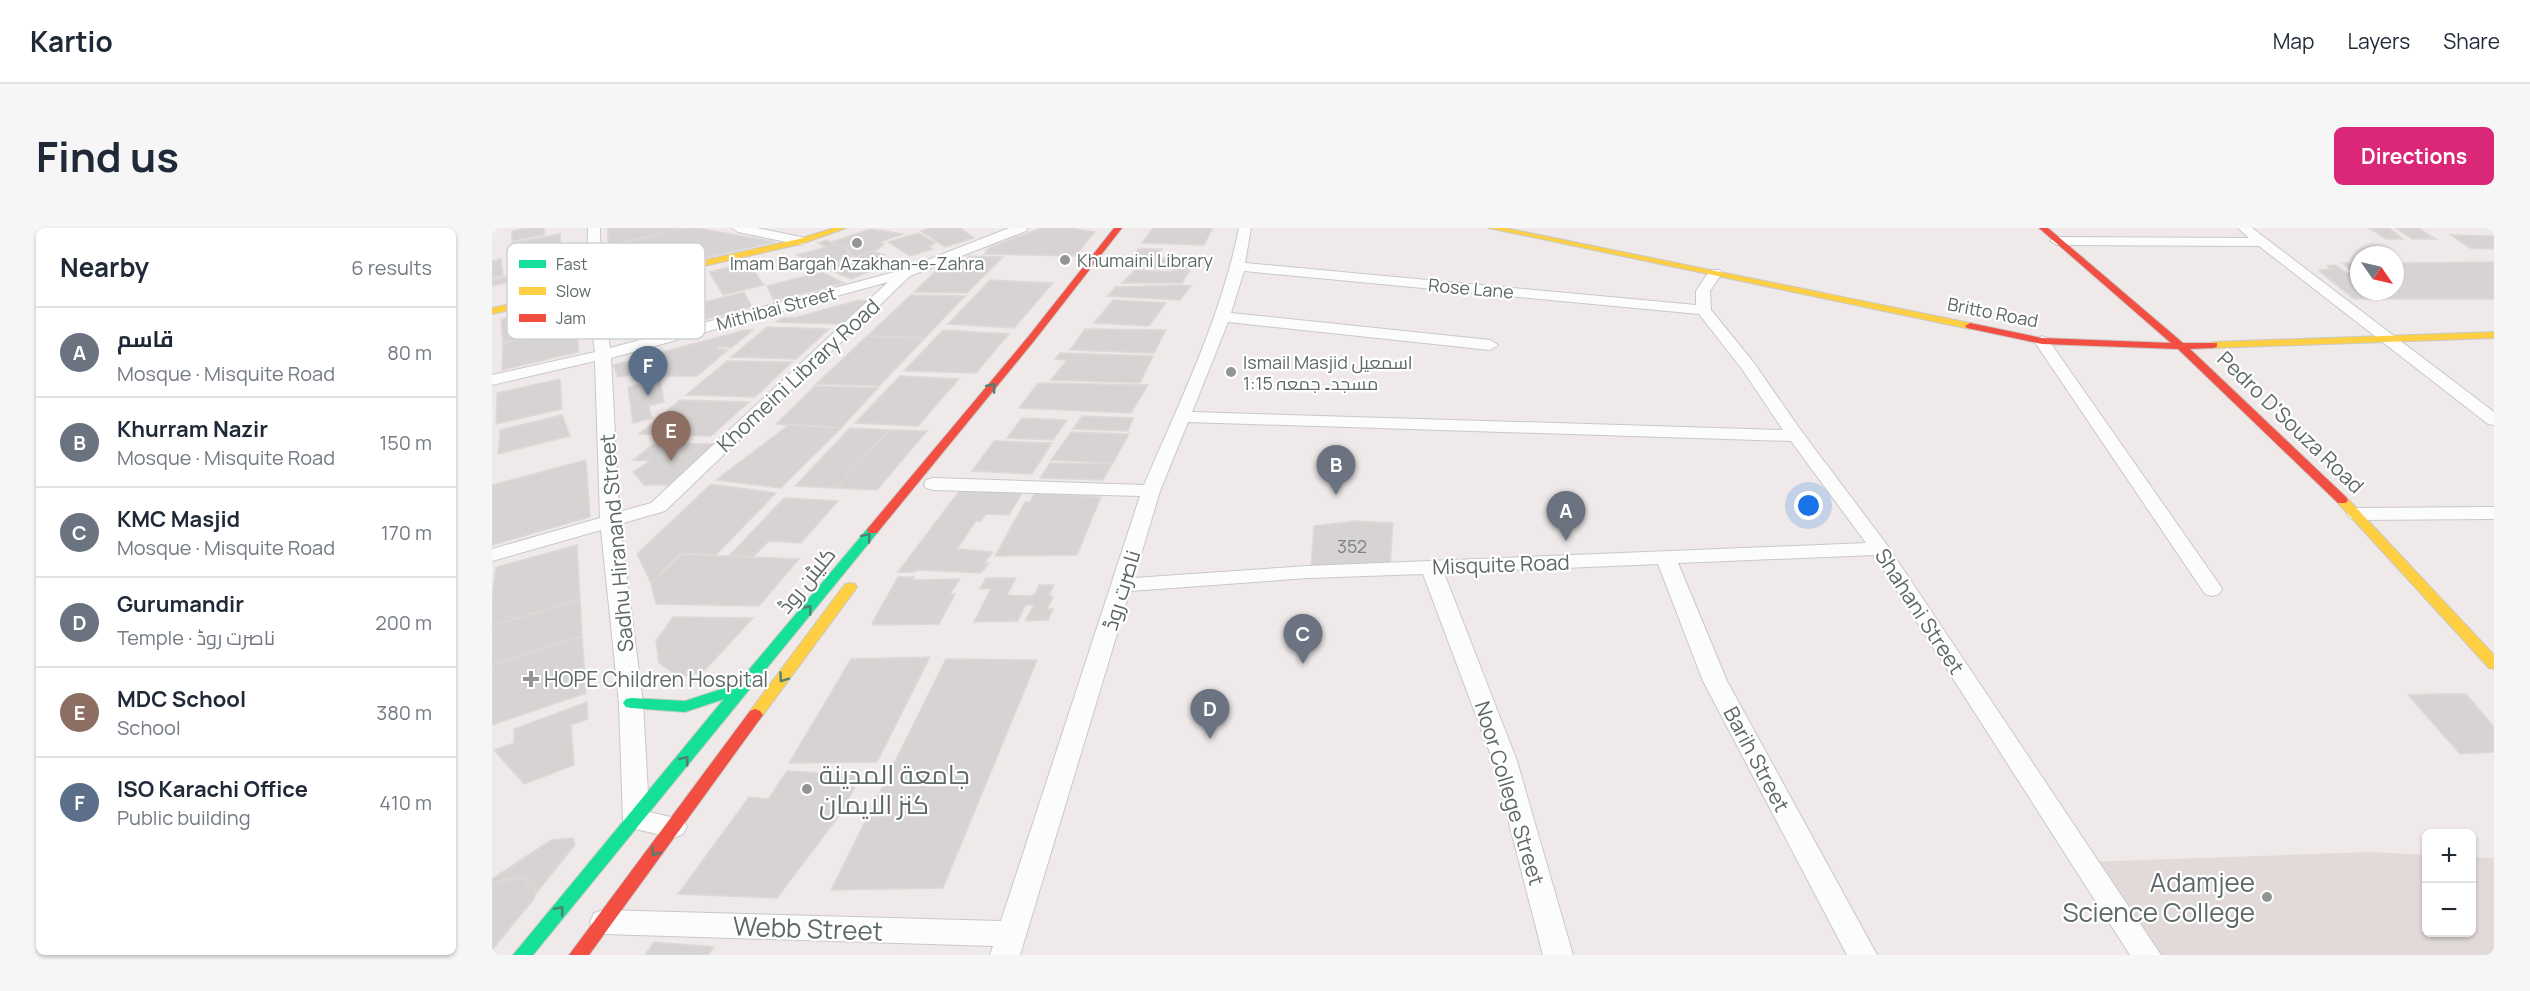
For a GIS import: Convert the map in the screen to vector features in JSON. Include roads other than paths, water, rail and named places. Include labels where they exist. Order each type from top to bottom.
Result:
[{"type":"street","points":[[738,228],[801,241]]},
{"type":"street","points":[[705,263],[801,241],[842,228]]},
{"type":"street","name":"Mithibai Street","points":[[705,327],[907,273],[1021,228]]},
{"type":"street","name":"کلیٹن روڈ","points":[[522,955],[636,820],[1031,339],[1118,228]]},
{"type":"street","name":"ناصرت روڈ","points":[[1009,944],[1152,491],[1223,317],[1238,266],[1245,228]]},
{"type":"street","name":"Britto Road","points":[[1493,228],[1517,230],[2042,341],[2181,346],[2385,338],[2492,337]]},
{"type":"street","name":"Pedro D'Souza Road","points":[[2043,228],[2181,346],[2357,514],[2494,664]]},
{"type":"street","points":[[2244,228],[2494,420]]},
{"type":"street","points":[[1005,393],[1134,230]]},
{"type":"street","points":[[2057,241],[2263,242]]},
{"type":"street","name":"Rose Lane","points":[[1238,266],[1704,310]]},
{"type":"street","name":"Khomeini Library Road","points":[[492,555],[610,523],[658,507],[907,273]]},
{"type":"street","points":[[1704,310],[1702,291],[1715,273]]},
{"type":"street","points":[[492,311],[507,308]]},
{"type":"street","name":"Shahani Street","points":[[1704,310],[1748,366],[1796,436],[1880,549],[2146,955]]},
{"type":"street","points":[[1223,317],[1490,345]]},
{"type":"street","name":"Sadhu Hiranand Street","points":[[601,339],[610,523],[631,703],[636,820]]},
{"type":"street","name":"Mithibai Street","points":[[492,380],[662,339]]},
{"type":"street","points":[[2042,341],[2212,589]]},
{"type":"street","points":[[1182,417],[1796,436]]},
{"type":"street","points":[[929,488],[947,466]]},
{"type":"street","points":[[929,488],[1152,491]]},
{"type":"street","points":[[2357,514],[2494,513]]},
{"type":"street","name":"Misquite Road","points":[[1123,585],[1308,572],[1880,549]]},
{"type":"street","name":"Barih Street","points":[[1665,557],[1715,681],[1862,955]]},
{"type":"street","name":"Noor College Street","points":[[1431,567],[1505,761],[1558,955]]},
{"type":"street","name":"کلیٹن روڈ","points":[[578,955],[855,580]]},
{"type":"street","points":[[631,703],[685,707],[745,686]]},
{"type":"street","points":[[636,820],[674,827]]},
{"type":"street","name":"Webb Street","points":[[604,922],[1009,944]]},
{"type":"place","name":"Imam Bargah Azakhan-e-Zahra","points":[[857,243]]},
{"type":"place","name":"Khumaini Library","points":[[1065,260]]},
{"type":"place","name":"Ismail Masjid اسمعیل مسجد۔ جمعہ 1:15","points":[[1231,372]]},
{"type":"place","name":"ISO Karachi Office","points":[[648,396]]},
{"type":"place","name":"MDC School","points":[[671,461]]},
{"type":"place","name":"Khurram Nazir","points":[[1336,495]]},
{"type":"place","name":"قاسم","points":[[1566,541]]},
{"type":"place","name":"KMC Masjid","points":[[1303,664]]},
{"type":"place","name":"HOPE Children Hospital","points":[[531,679]]},
{"type":"place","name":"Gurumandir","points":[[1210,739]]},
{"type":"place","name":"جامعة المدينة كنز الايمان","points":[[807,789]]},
{"type":"place","name":"Adamjee Science College","points":[[2267,897]]}]
